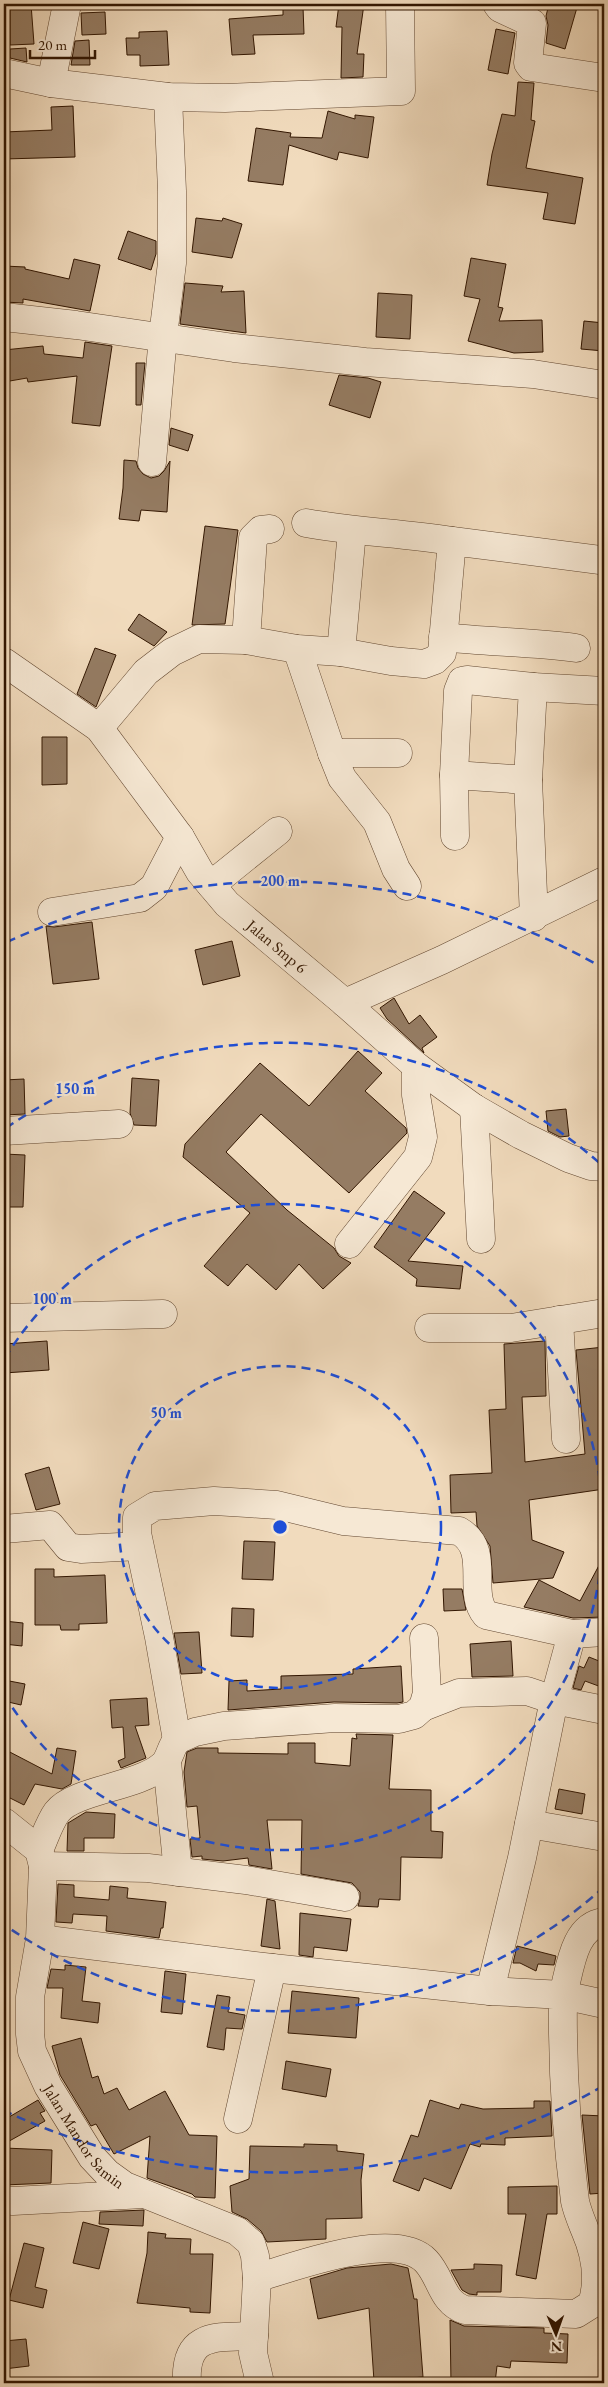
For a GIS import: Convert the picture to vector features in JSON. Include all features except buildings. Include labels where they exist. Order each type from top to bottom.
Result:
[{"type":"street","points":[[51,83],[67,4]]},
{"type":"street","points":[[4,73],[51,83],[168,97],[226,98],[380,94],[401,91],[400,4]]},
{"type":"street","points":[[497,4],[500,8],[532,23],[528,63],[531,68],[604,78]]},
{"type":"street","points":[[152,462],[163,336],[172,263],[172,191],[168,97]]},
{"type":"street","points":[[4,317],[163,336],[234,348],[533,374],[604,385]]},
{"type":"street","points":[[306,523],[352,531],[413,535],[600,560]]},
{"type":"street","points":[[246,640],[253,538],[261,530],[270,529]]},
{"type":"street","points":[[341,652],[352,531]]},
{"type":"street","points":[[100,728],[146,672],[172,652],[199,639],[246,640],[296,649],[341,652],[391,661],[424,664],[435,660],[442,653],[452,541]]},
{"type":"street","points":[[443,637],[499,643],[543,643],[576,648]]},
{"type":"street","points":[[296,649],[332,753],[347,786],[377,822],[396,869],[407,886]]},
{"type":"street","name":"Jalan Smp 6","points":[[4,662],[100,728],[180,837],[200,872],[227,904],[345,1003],[475,1120],[521,1136],[568,1158],[591,1166],[604,1167]]},
{"type":"street","points":[[455,836],[454,775],[457,702],[462,681],[604,691]]},
{"type":"street","points":[[533,687],[528,780],[534,917]]},
{"type":"street","points":[[332,753],[398,753]]},
{"type":"street","points":[[454,775],[528,780]]},
{"type":"street","points":[[211,886],[278,831]]},
{"type":"street","points":[[52,912],[140,898],[154,887],[180,837]]},
{"type":"street","points":[[345,1003],[534,917],[604,882]]},
{"type":"street","points":[[350,1244],[418,1157],[423,1137],[416,1095],[416,1066]]},
{"type":"street","points":[[475,1120],[573,1176]]},
{"type":"street","points":[[475,1120],[481,1239]]},
{"type":"street","points":[[4,1131],[119,1124]]},
{"type":"street","points":[[429,1328],[512,1328],[604,1313]]},
{"type":"street","points":[[4,1318],[163,1314]]},
{"type":"street","points":[[559,1320],[566,1439]]},
{"type":"street","points":[[178,1872],[172,1751],[159,1637],[136,1533],[137,1517],[155,1506],[214,1501],[277,1504],[343,1521],[459,1531],[467,1536],[475,1547],[480,1606],[486,1616],[572,1634],[604,1632]]},
{"type":"street","points":[[4,1529],[50,1525],[68,1547],[81,1549],[139,1546]]},
{"type":"street","points":[[490,1990],[529,1824],[554,1700],[572,1634]]},
{"type":"street","points":[[423,1707],[427,1683],[424,1638]]},
{"type":"street","points":[[41,1858],[58,1810],[70,1802],[147,1775],[195,1732],[224,1726],[334,1718],[398,1719],[414,1715],[423,1707],[459,1692],[527,1691],[554,1700],[604,1710]]},
{"type":"street","points":[[4,1822],[41,1858],[246,1880],[345,1897]]},
{"type":"street","points":[[529,1824],[604,1837]]},
{"type":"street","name":"Jalan Mandor Samin","points":[[41,1858],[40,1939],[30,1997],[32,2051],[48,2086],[92,2157],[107,2173],[125,2186],[237,2231],[251,2243],[257,2278],[253,2353],[260,2383]]},
{"type":"street","points":[[257,2278],[351,2252],[388,2247],[408,2251],[423,2258],[433,2268],[446,2298],[456,2307],[465,2310],[576,2314],[592,2304],[596,2291],[597,2274],[590,2242],[576,2209],[569,2150],[562,2062],[563,1995],[582,1934],[589,1927],[604,1922]]},
{"type":"street","points":[[40,1939],[272,1968],[490,1990],[563,1995],[604,2004]]},
{"type":"street","points":[[238,2119],[272,1968]]},
{"type":"street","points":[[4,2200],[146,2194]]},
{"type":"street","points":[[187,2383],[188,2362],[200,2343],[215,2337],[254,2336]]}]
